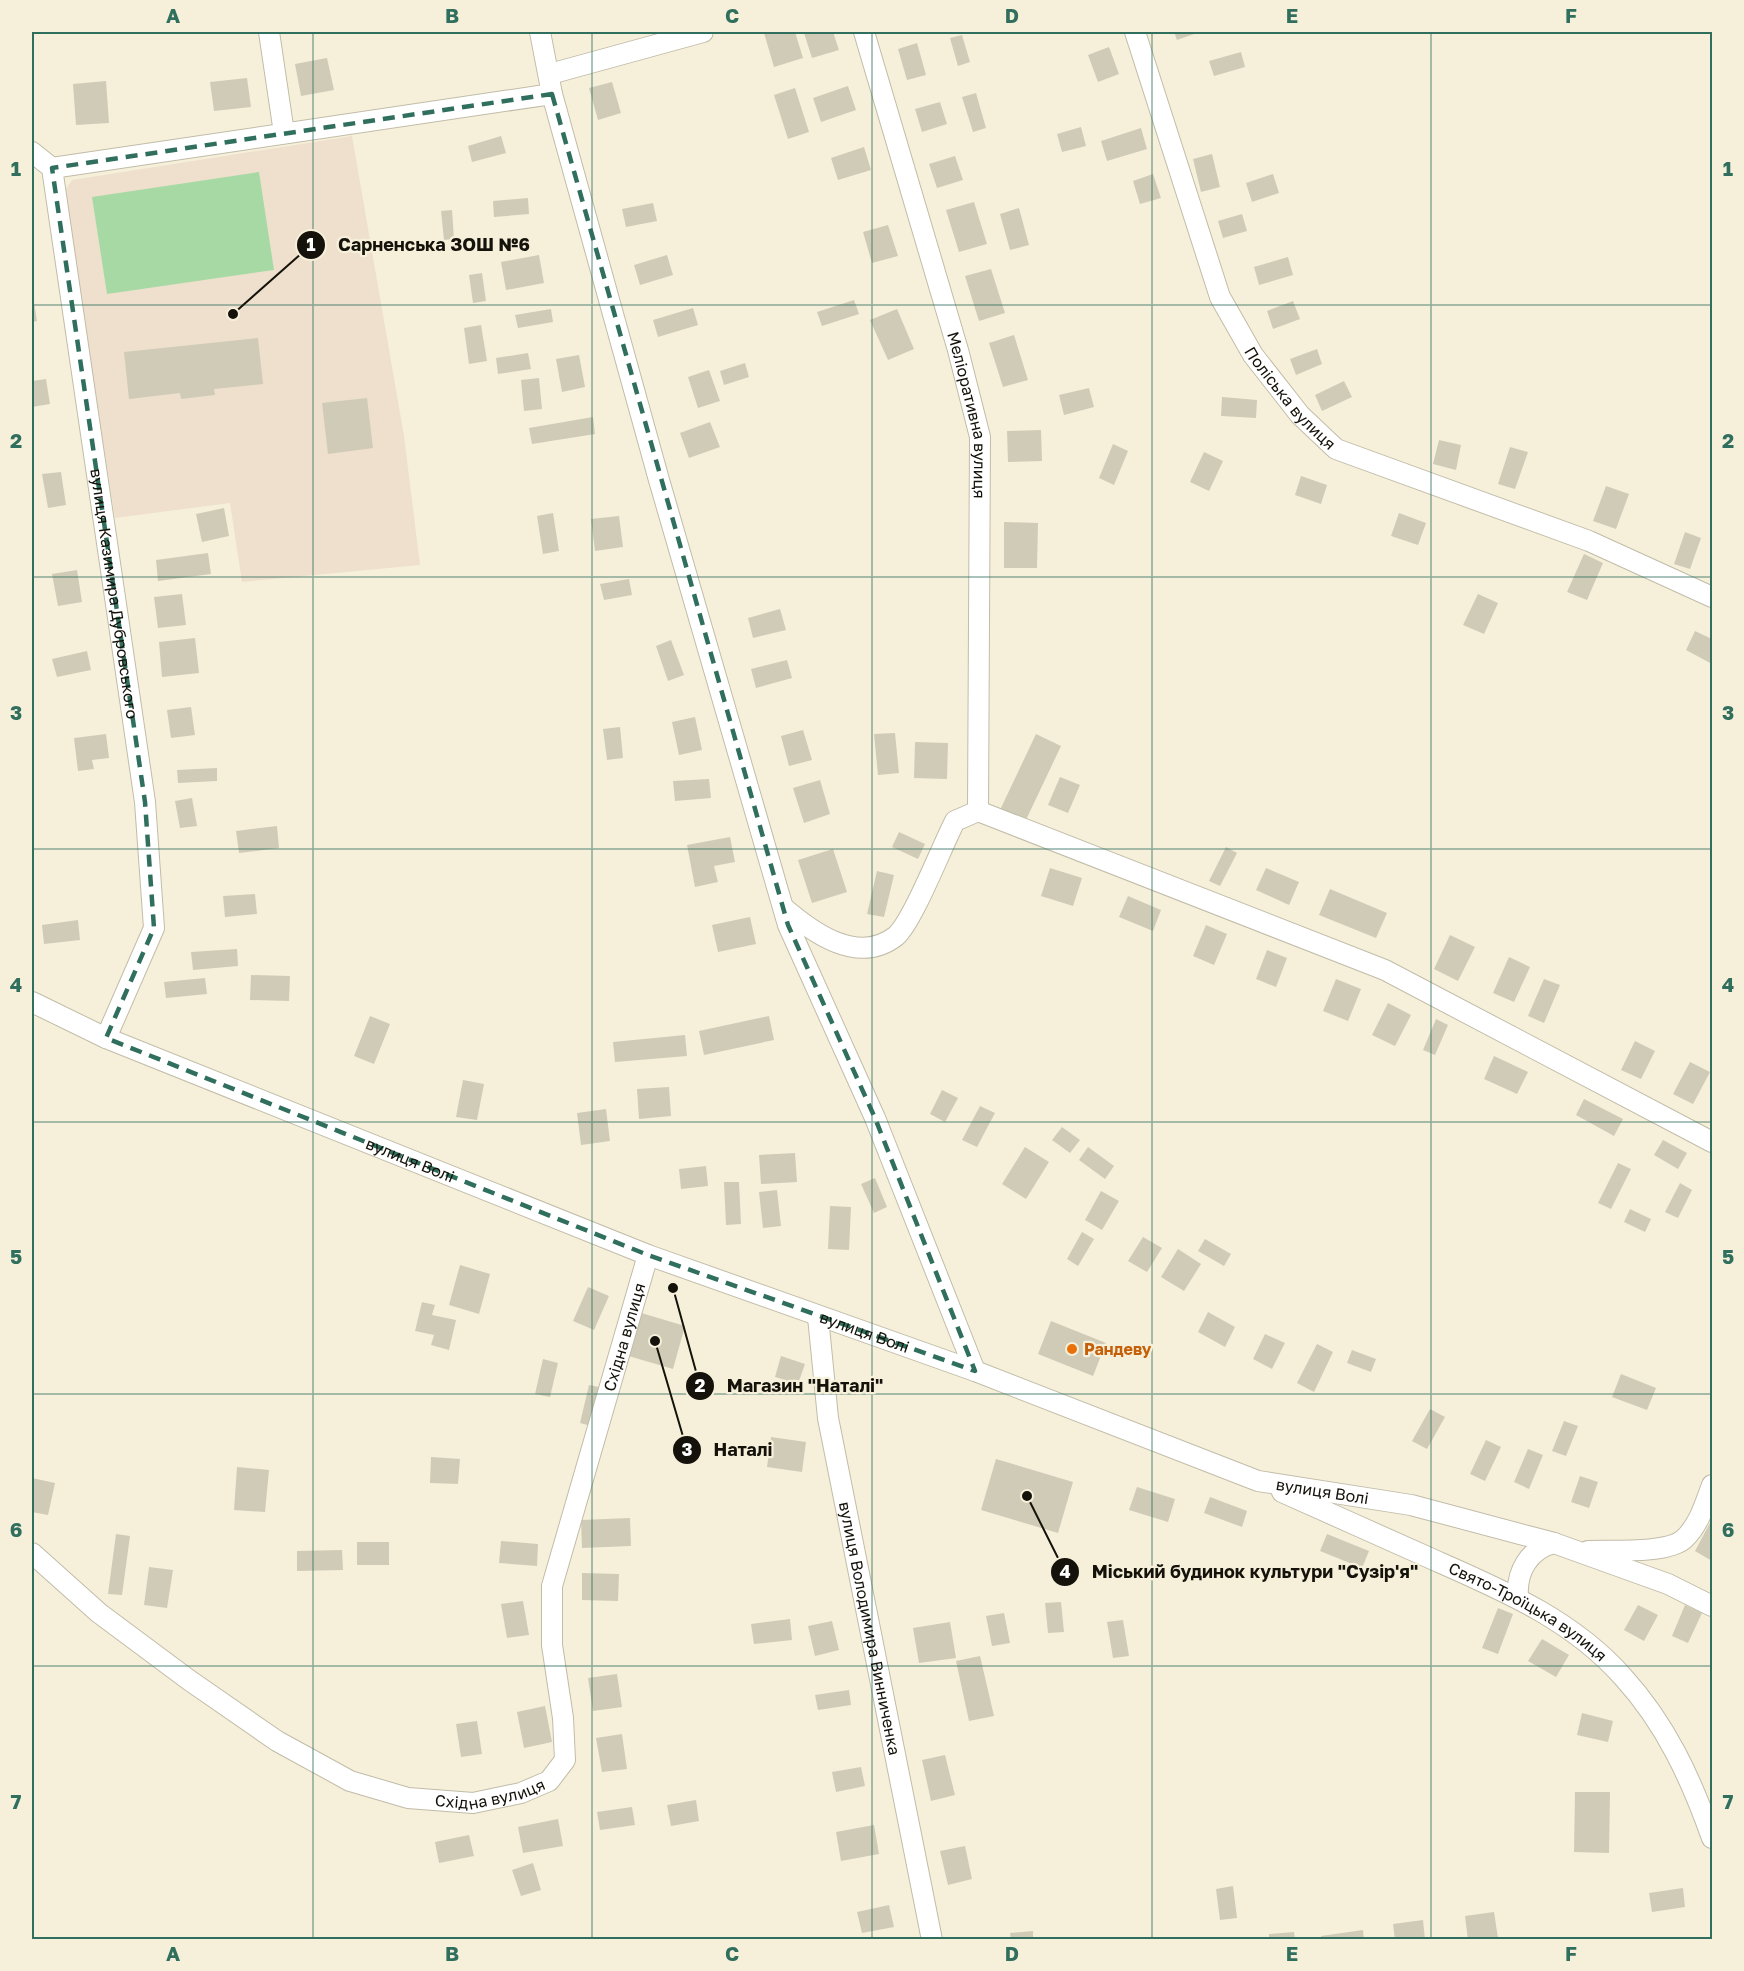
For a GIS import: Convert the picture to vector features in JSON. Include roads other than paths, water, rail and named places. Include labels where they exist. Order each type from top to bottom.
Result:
[{"type":"street","points":[[269,32],[284,133]]},
{"type":"street","points":[[540,32],[550,74],[552,94],[783,908],[875,1118],[975,1371]]},
{"type":"street","points":[[550,74],[704,32]]},
{"type":"street","name":"Меліоративна вулиця","points":[[864,32],[958,350],[980,437],[978,811]]},
{"type":"street","name":"Поліська вулиця","points":[[1135,32],[1220,297],[1252,355],[1300,415],[1336,449],[1589,541],[1713,597]]},
{"type":"street","points":[[32,152],[52,168],[552,94]]},
{"type":"street","name":"вулиця Казимира Дубровського","points":[[52,168],[145,802],[154,928],[106,1038]]},
{"type":"street","points":[[783,908],[810,930],[834,942],[854,947],[872,946],[895,936],[909,917],[955,821],[978,811],[1385,970],[1713,1142]]},
{"type":"street","name":"вулиця Волі","points":[[32,1002],[106,1038],[648,1255],[975,1371],[1258,1481],[1411,1505],[1554,1543],[1668,1584],[1713,1606]]},
{"type":"street","name":"Східна вулиця","points":[[32,1553],[99,1613],[189,1680],[277,1741],[350,1780],[408,1798],[473,1803],[521,1793],[549,1781],[565,1761],[563,1718],[552,1645],[552,1586],[648,1255]]},
{"type":"street","name":"вулиця Володимира Винниченка","points":[[818,1317],[828,1418],[932,1940]]},
{"type":"street","name":"Свято-Троїцька вулиця","points":[[1258,1481],[1518,1597],[1580,1637],[1623,1676],[1660,1725],[1692,1780],[1713,1838]]},
{"type":"street","points":[[1576,1551],[1661,1548],[1683,1540],[1696,1524],[1713,1485]]},
{"type":"street","points":[[1518,1597],[1517,1583],[1521,1570],[1539,1547],[1554,1543]]},
{"type":"place","name":"Сарненська ЗОШ №6","points":[[233,314]]},
{"type":"place","name":"Магазин \"Наталі\"","points":[[673,1288]]},
{"type":"place","name":"Наталі","points":[[655,1341]]},
{"type":"place","name":"Рандеву","points":[[1072,1349]]},
{"type":"place","name":"Міський будинок культури \"Сузір'я\"","points":[[1027,1496]]}]
